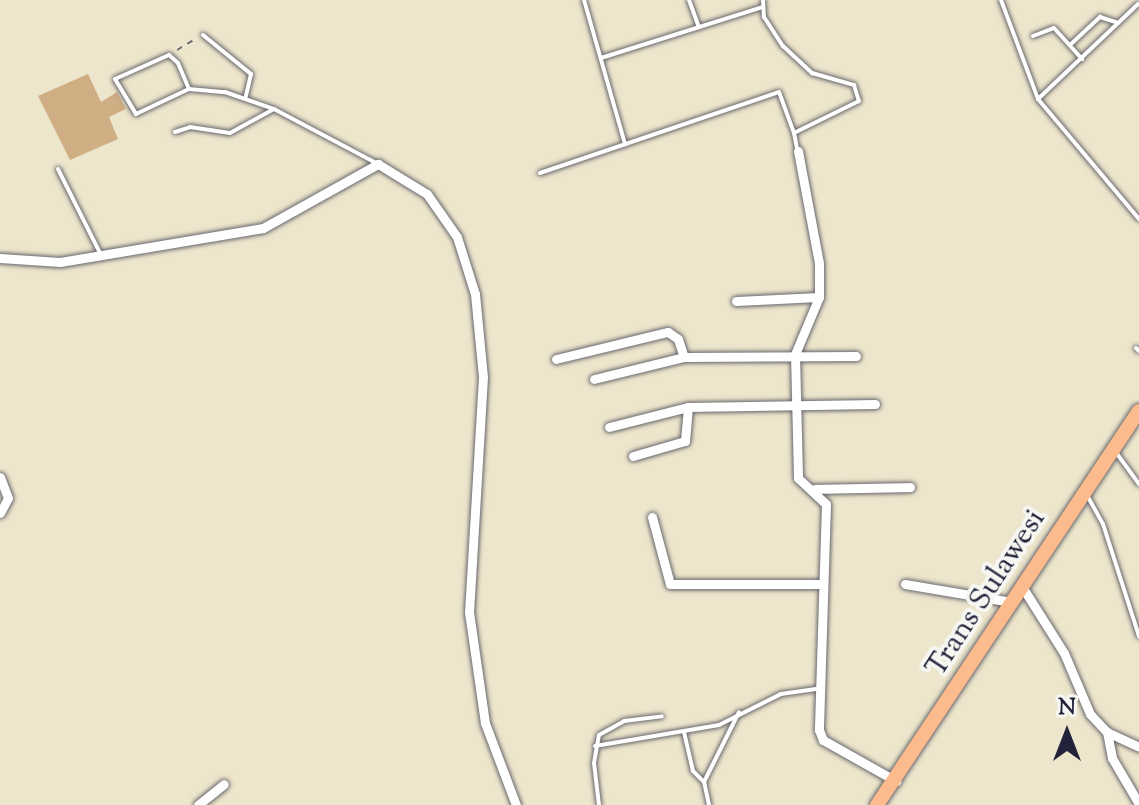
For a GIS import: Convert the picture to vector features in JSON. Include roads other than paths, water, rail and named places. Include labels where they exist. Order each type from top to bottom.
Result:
[{"type":"highway","name":"Trans Sulawesi","points":[[877,805],[896,781],[1021,585],[1139,411]]},
{"type":"street","points":[[798,151],[819,263],[819,297],[795,354],[795,403],[798,478],[826,504],[818,689],[823,740],[896,781]]},
{"type":"street","points":[[0,258],[60,262],[263,228],[378,164],[427,194],[446,215],[475,294],[483,377],[469,612],[485,723],[516,805]]},
{"type":"street","points":[[736,301],[819,297]]},
{"type":"street","points":[[556,359],[668,332],[678,339],[684,357]]},
{"type":"street","points":[[594,379],[684,357],[856,356]]},
{"type":"street","points":[[609,427],[688,407],[875,404]]},
{"type":"street","points":[[633,456],[688,439],[688,407]]},
{"type":"street","points":[[0,477],[8,501],[0,513]]},
{"type":"street","points":[[812,489],[910,487]]},
{"type":"street","points":[[652,517],[670,584],[822,584]]},
{"type":"street","points":[[905,584],[1011,602]]},
{"type":"street","points":[[1021,585],[1064,653],[1090,714],[1107,732],[1139,747]]},
{"type":"street","points":[[1107,732],[1112,758],[1139,804]]},
{"type":"street","points":[[198,805],[224,784]]},
{"type":"lane","points":[[584,0],[625,144]]},
{"type":"lane","points":[[689,0],[699,27]]},
{"type":"lane","points":[[763,0],[764,17],[783,46],[812,73],[854,85],[859,101],[794,133]]},
{"type":"lane","points":[[1001,0],[1038,99],[1139,219]]},
{"type":"lane","points":[[1038,99],[1137,3]]},
{"type":"lane","points":[[601,58],[763,7]]},
{"type":"lane","points":[[1071,44],[1100,17],[1118,23]]},
{"type":"lane","points":[[1033,36],[1054,28],[1082,59]]},
{"type":"lane","points":[[203,35],[251,74],[246,96]]},
{"type":"lane","points":[[189,89],[178,63],[169,55],[116,78],[131,111],[142,114],[189,89],[246,96],[378,164]]},
{"type":"lane","points":[[540,173],[779,92],[798,151]]},
{"type":"lane","points":[[175,132],[190,127],[230,133],[274,109]]},
{"type":"lane","points":[[58,169],[100,254]]},
{"type":"lane","points":[[1113,450],[1139,484]]},
{"type":"lane","points":[[1085,492],[1103,524],[1139,636]]},
{"type":"lane","points":[[595,746],[719,725],[740,711],[781,694],[818,689]]},
{"type":"lane","points":[[704,782],[740,711]]},
{"type":"lane","points":[[599,805],[595,746],[609,726],[662,716]]},
{"type":"lane","points":[[684,732],[693,771],[704,782],[709,805]]}]
